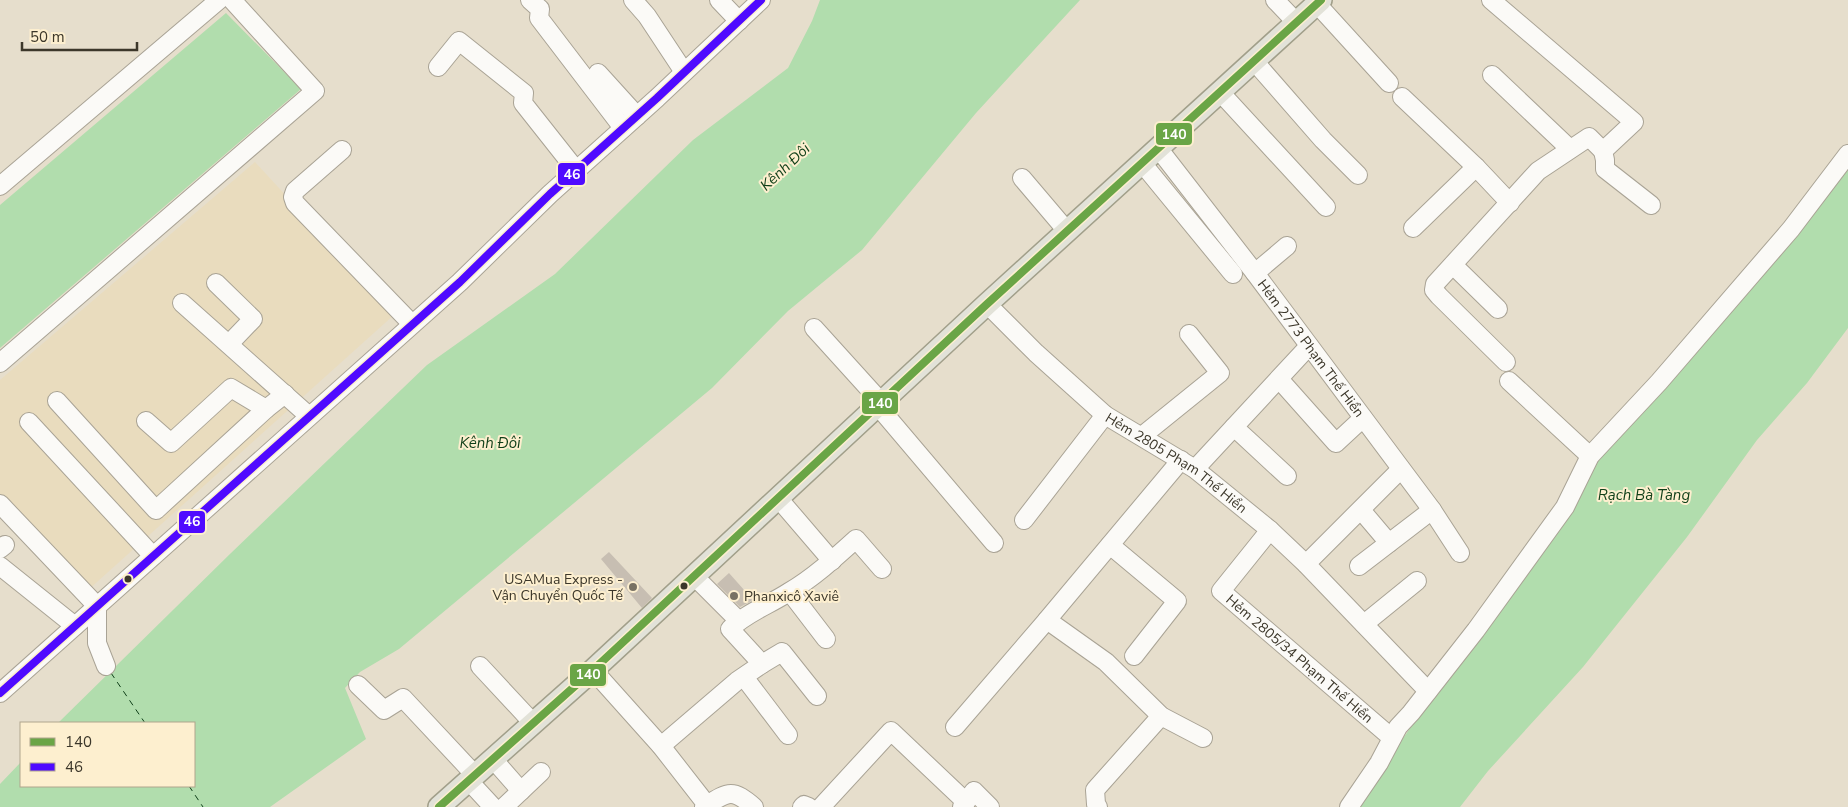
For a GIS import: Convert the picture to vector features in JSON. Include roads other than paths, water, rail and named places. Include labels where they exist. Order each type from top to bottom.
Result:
[{"type":"main road","points":[[439,807],[593,670],[986,304],[1319,2]]},
{"type":"street","points":[[0,186],[219,0]]},
{"type":"street","points":[[0,363],[315,91],[232,0]]},
{"type":"street","points":[[633,0],[684,72]]},
{"type":"street","points":[[719,0],[739,21]]},
{"type":"street","points":[[1275,0],[1296,23]]},
{"type":"street","points":[[1491,0],[1634,122],[1603,151]]},
{"type":"street","points":[[3,686],[75,626],[460,282],[576,170],[739,21],[755,2]]},
{"type":"street","points":[[1319,2],[1389,83]]},
{"type":"street","points":[[540,3],[540,18],[623,128]]},
{"type":"street","points":[[438,67],[460,41],[524,93],[523,103],[576,170]]},
{"type":"street","points":[[1254,61],[1323,140],[1358,175]]},
{"type":"street","points":[[598,73],[637,116]]},
{"type":"street","points":[[1492,75],[1570,149]]},
{"type":"street","points":[[1220,92],[1326,207]]},
{"type":"street","points":[[1402,97],[1476,167],[1510,203]]},
{"type":"street","points":[[1506,362],[1434,290],[1436,284],[1538,171],[1589,137],[1603,151],[1605,169],[1651,205]]},
{"type":"street","name":"Hẻm 2773 Phạm Thế Hiển","points":[[1158,148],[1255,273],[1432,510],[1460,553]]},
{"type":"street","points":[[342,150],[295,191],[295,203],[412,324]]},
{"type":"street","points":[[1349,807],[1378,763],[1398,727],[1476,630],[1565,508],[1590,456],[1716,317],[1791,229],[1847,155]]},
{"type":"street","points":[[1142,163],[1233,274]]},
{"type":"street","points":[[1413,228],[1476,167]]},
{"type":"street","points":[[1022,178],[1067,231]]},
{"type":"street","points":[[1255,273],[1287,246]]},
{"type":"street","points":[[1453,265],[1498,309]]},
{"type":"street","points":[[216,283],[254,319],[229,344]]},
{"type":"street","points":[[182,302],[309,416]]},
{"type":"street","name":"Hẻm 2805 Phạm Thế Hiển","points":[[986,304],[1036,353],[1105,415],[1188,465],[1270,530],[1306,564],[1428,691]]},
{"type":"street","points":[[814,328],[994,543]]},
{"type":"street","points":[[1142,436],[1220,372],[1189,334]]},
{"type":"street","points":[[955,728],[1110,545],[1188,465],[1234,427],[1309,346]]},
{"type":"street","points":[[1279,378],[1336,444],[1363,418]]},
{"type":"street","points":[[1509,381],[1590,456]]},
{"type":"street","points":[[146,421],[171,443],[230,388],[266,409]]},
{"type":"street","points":[[57,401],[156,510],[266,409],[285,394]]},
{"type":"street","points":[[1024,520],[1105,415]]},
{"type":"street","points":[[29,422],[153,556]]},
{"type":"street","points":[[1234,427],[1287,476]]},
{"type":"street","points":[[1306,564],[1401,469]]},
{"type":"street","points":[[778,498],[832,561]]},
{"type":"street","points":[[0,504],[97,606],[97,643],[106,666]]},
{"type":"street","points":[[1361,510],[1389,543]]},
{"type":"street","points":[[1360,566],[1432,510]]},
{"type":"street","name":"Hẻm 2805/34 Phạm Thế Hiển","points":[[1270,530],[1221,591],[1392,738]]},
{"type":"street","points":[[762,664],[730,629],[739,621],[790,592],[832,561],[856,539],[882,569]]},
{"type":"street","points":[[1110,545],[1177,601],[1134,656]]},
{"type":"street","points":[[0,566],[75,626]]},
{"type":"street","points":[[694,576],[739,621]]},
{"type":"street","points":[[1364,624],[1417,581]]},
{"type":"street","points":[[790,592],[826,640]]},
{"type":"street","points":[[1046,620],[1106,662],[1161,716],[1203,738]]},
{"type":"street","points":[[661,746],[744,677],[782,652],[817,696]]},
{"type":"street","points":[[480,666],[533,723]]},
{"type":"street","points":[[593,670],[661,746],[707,806],[726,794],[736,794],[754,807]]},
{"type":"street","points":[[744,677],[788,735]]},
{"type":"street","points":[[358,685],[384,710],[403,698],[471,777],[493,807]]},
{"type":"street","points":[[1098,807],[1095,790],[1161,716]]},
{"type":"street","points":[[821,807],[891,731],[964,805],[974,791],[990,807]]},
{"type":"street","points":[[492,759],[521,791]]},
{"type":"street","points":[[504,807],[541,772]]},
{"type":"street","points":[[802,807],[804,805],[809,807]]},
{"type":"water","name":"Kênh Đôi","points":[[820,0],[1080,0],[976,113],[862,250],[788,311],[712,388],[399,649],[360,672],[345,688],[366,739],[270,807],[0,807],[0,784],[20,763],[20,787],[195,787],[195,722],[59,722],[231,553],[427,365],[555,274],[693,140],[788,68],[812,21]]},
{"type":"water","points":[[226,13],[301,89],[0,348],[0,205]]},
{"type":"water","name":"Rạch Bà Tàng","points":[[1848,169],[1848,328],[1807,383],[1757,440],[1687,537],[1583,667],[1488,771],[1460,807],[1354,807],[1600,452],[1789,243]]},
{"type":"place","name":"USAMua Express - Vận Chuyển Quốc Tế","points":[[633,587]]},
{"type":"place","name":"Phanxicô Xaviê","points":[[734,596]]}]
